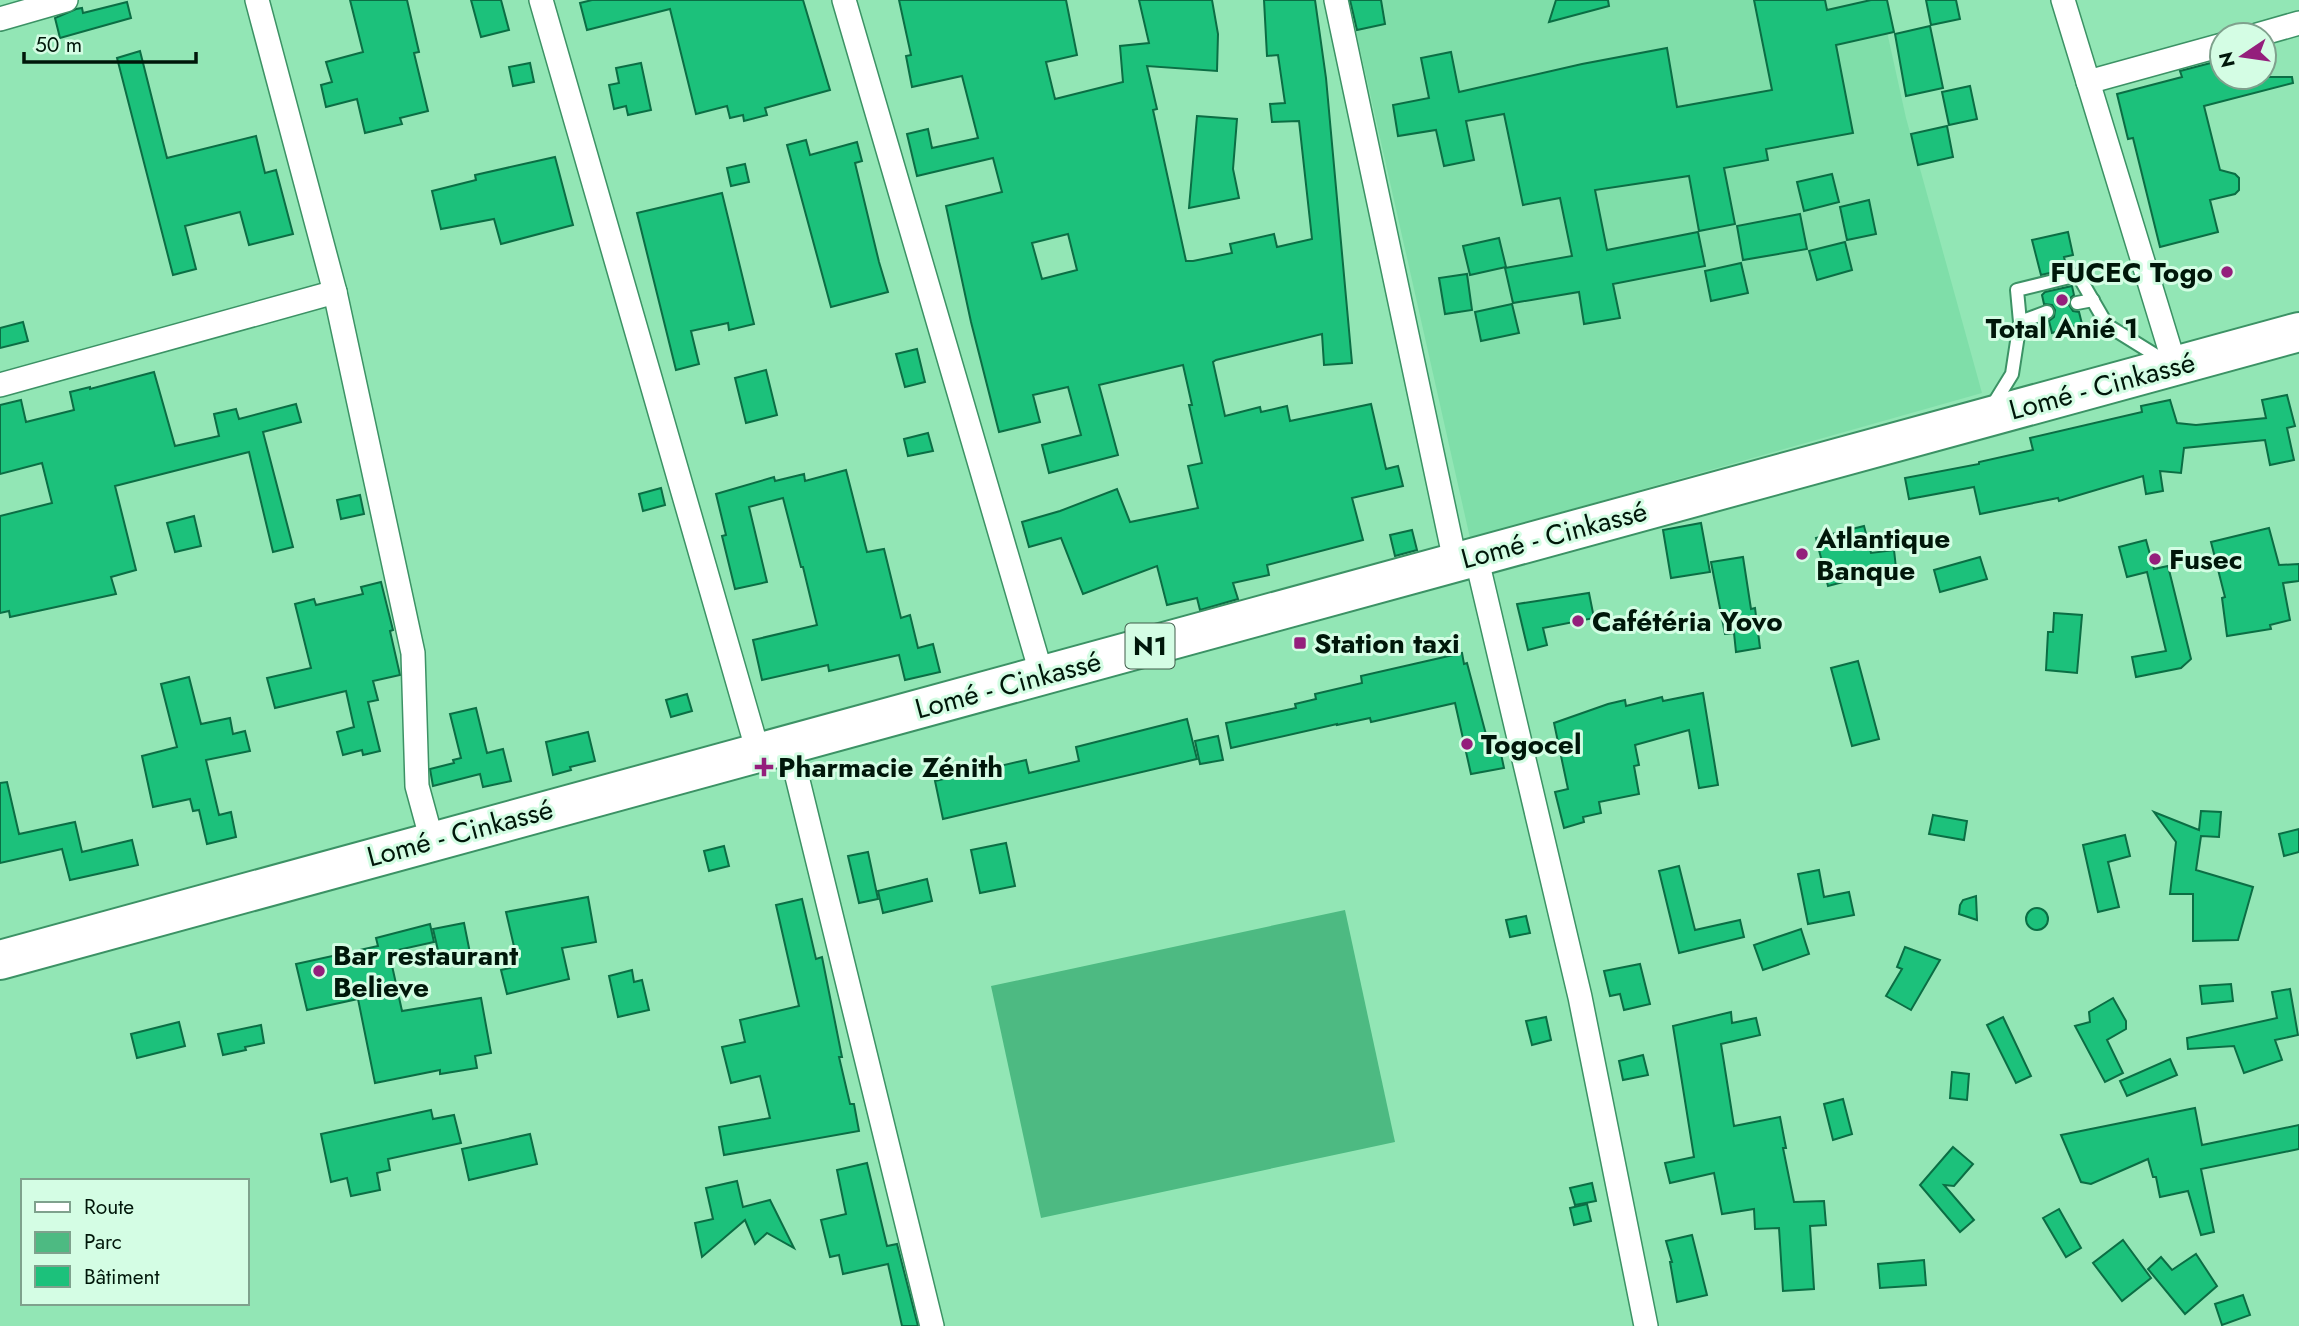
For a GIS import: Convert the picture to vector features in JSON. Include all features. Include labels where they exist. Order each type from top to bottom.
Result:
[{"type":"highway","name":"Lomé - Cinkassé","points":[[0,960],[2299,332]]},
{"type":"street","points":[[0,19],[66,0]]},
{"type":"street","points":[[257,0],[335,292],[413,653],[417,786],[432,841]]},
{"type":"street","points":[[541,0],[773,748],[932,1326]]},
{"type":"street","points":[[844,0],[1042,676]]},
{"type":"street","points":[[1336,0],[1466,559],[1580,997],[1646,1326]]},
{"type":"street","points":[[2063,0],[2175,366]]},
{"type":"street","points":[[2278,29],[2299,23]]},
{"type":"street","points":[[2088,82],[2208,49]]},
{"type":"street","points":[[0,385],[335,292]]},
{"type":"lane","points":[[1985,417],[2012,373],[2020,322],[2017,290],[2078,275],[2107,324],[2175,366]]},
{"type":"lane","points":[[2077,303],[2093,300]]},
{"type":"lane","points":[[2020,322],[2046,312]]},
{"type":"shaded area","points":[[1349,0],[1880,0],[1906,118],[1982,393],[1470,538]]},
{"type":"green space","points":[[1345,910],[1395,1142],[1041,1218],[991,986]]},
{"type":"building","points":[[350,0],[407,0],[419,52],[414,53],[428,111],[400,118],[402,124],[365,133],[357,99],[326,107],[321,85],[332,82],[326,62],[363,52]]},
{"type":"building","points":[[471,0],[501,0],[509,30],[481,37]]},
{"type":"building","points":[[592,0],[803,0],[830,90],[765,108],[767,115],[744,121],[743,115],[730,118],[727,106],[696,114],[670,9],[587,30],[580,3]]},
{"type":"building","points":[[899,0],[1066,0],[1077,55],[1046,62],[1055,99],[1123,82],[1120,46],[1149,43],[1139,0],[1212,0],[1218,34],[1217,71],[1147,66],[1157,109],[1153,110],[1186,261],[1193,261],[1232,253],[1230,244],[1274,234],[1277,247],[1312,239],[1299,121],[1272,122],[1270,104],[1285,103],[1278,55],[1267,56],[1264,0],[1315,0],[1326,78],[1352,363],[1324,365],[1322,334],[1213,362],[1225,416],[1260,407],[1261,412],[1287,406],[1290,421],[1371,404],[1386,469],[1398,466],[1403,486],[1352,498],[1363,540],[1267,565],[1269,575],[1233,583],[1238,599],[1200,610],[1197,598],[1167,605],[1157,566],[1083,594],[1061,538],[1029,547],[1022,522],[1117,489],[1130,522],[1198,508],[1188,466],[1202,463],[1183,365],[1099,385],[1118,455],[1049,473],[1042,445],[1081,435],[1068,387],[1033,395],[1040,422],[999,432],[971,322],[946,206],[1002,192],[993,158],[917,176],[907,134],[928,129],[932,148],[978,138],[962,76],[912,87],[906,56],[911,55]],"holes":[[[1068,234],[1077,270],[1042,279],[1032,243]]]},
{"type":"building","points":[[1350,0],[1381,0],[1385,24],[1357,30]]},
{"type":"building","points":[[1556,0],[1608,0],[1609,6],[1549,22]]},
{"type":"building","points":[[1754,0],[1825,0],[1827,10],[1871,0],[1887,0],[1894,32],[1836,45],[1853,133],[1766,149],[1768,160],[1724,168],[1735,224],[1699,231],[1689,176],[1595,190],[1607,250],[1698,232],[1705,266],[1613,284],[1620,318],[1584,324],[1579,292],[1513,303],[1505,268],[1572,256],[1560,198],[1523,205],[1504,114],[1466,121],[1474,160],[1444,166],[1436,130],[1398,136],[1393,105],[1429,98],[1421,58],[1451,52],[1459,92],[1667,48],[1677,107],[1772,90]]},
{"type":"building","points":[[1926,0],[1956,0],[1960,19],[1931,25]]},
{"type":"building","points":[[127,2],[131,18],[60,38],[55,18],[76,9],[82,8],[83,13]]},
{"type":"building","points":[[1930,26],[1943,88],[1906,96],[1895,34]]},
{"type":"building","points":[[140,51],[167,158],[256,136],[265,173],[276,170],[293,234],[249,245],[240,212],[185,226],[196,269],[173,275],[117,58]]},
{"type":"building","points":[[530,63],[534,82],[513,86],[509,67]]},
{"type":"building","points":[[641,63],[651,110],[628,115],[626,106],[614,109],[609,85],[619,83],[616,68]]},
{"type":"building","points":[[2208,64],[2208,91],[2262,91],[2204,106],[2220,170],[2235,174],[2239,178],[2239,190],[2235,194],[2210,200],[2218,232],[2160,247],[2133,138],[2128,139],[2117,94],[2182,77],[2180,71]]},
{"type":"building","points":[[2278,77],[2292,77],[2293,83],[2278,87]]},
{"type":"building","points":[[1970,86],[1977,119],[1949,125],[1942,92]]},
{"type":"building","points":[[1197,116],[1237,119],[1233,169],[1239,198],[1189,208]]},
{"type":"building","points":[[1947,126],[1953,157],[1918,165],[1911,134]]},
{"type":"building","points":[[806,140],[810,155],[857,142],[862,161],[855,163],[888,292],[831,307],[787,145]]},
{"type":"building","points":[[555,157],[573,225],[501,244],[494,219],[441,229],[432,191],[476,180],[475,175]]},
{"type":"building","points":[[745,164],[749,182],[731,186],[727,168]]},
{"type":"building","points":[[1832,174],[1839,202],[1804,211],[1797,182]]},
{"type":"building","points":[[722,193],[754,324],[729,330],[728,323],[691,331],[699,364],[676,370],[637,213]]},
{"type":"building","points":[[1869,200],[1876,234],[1847,240],[1840,207]]},
{"type":"building","points":[[1800,214],[1807,249],[1743,260],[1737,226]]},
{"type":"building","points":[[2068,232],[2073,255],[2064,257],[2067,269],[2041,275],[2032,240]]},
{"type":"building","points":[[1499,238],[1506,267],[1470,275],[1463,246]]},
{"type":"building","points":[[1845,242],[1852,270],[1817,280],[1809,251]]},
{"type":"building","points":[[1741,263],[1748,293],[1711,301],[1705,271]]},
{"type":"building","points":[[1467,274],[1472,310],[1445,314],[1439,278]]},
{"type":"building","points":[[2072,286],[2074,295],[2069,299],[2069,305],[2073,311],[2079,312],[2082,324],[2052,333],[2049,321],[2054,317],[2055,310],[2052,305],[2044,304],[2042,295]]},
{"type":"building","points":[[1512,304],[1519,333],[1481,341],[1475,312]]},
{"type":"building","points":[[23,322],[28,341],[0,348],[0,328]]},
{"type":"building","points":[[917,349],[925,382],[905,387],[896,354]]},
{"type":"building","points":[[766,370],[777,415],[746,423],[735,378]]},
{"type":"building","points":[[154,372],[175,446],[219,436],[214,414],[236,409],[239,419],[296,404],[301,422],[263,432],[293,547],[273,552],[249,452],[115,486],[136,570],[111,577],[116,594],[10,617],[9,611],[0,613],[0,516],[52,503],[42,463],[0,474],[0,405],[21,400],[26,422],[74,410],[70,392]]},
{"type":"building","points":[[2287,395],[2295,426],[2287,428],[2294,460],[2270,465],[2265,440],[2184,448],[2181,473],[2160,471],[2163,491],[2146,494],[2143,476],[2059,501],[2058,498],[1980,514],[1974,487],[1909,499],[1905,478],[1979,464],[2033,450],[2030,438],[2142,412],[2141,406],[2170,400],[2177,423],[2196,425],[2266,418],[2262,400]]},
{"type":"building","points":[[928,433],[933,451],[908,456],[904,439]]},
{"type":"building","points":[[846,470],[867,552],[884,549],[901,618],[910,615],[918,648],[933,644],[940,672],[905,680],[899,655],[829,671],[828,665],[762,680],[753,640],[817,625],[803,567],[783,498],[749,507],[767,582],[735,589],[722,536],[726,535],[716,494],[774,477],[775,481],[804,474],[805,481]]},
{"type":"building","points":[[661,488],[665,505],[643,511],[639,494]]},
{"type":"building","points":[[360,495],[364,514],[341,519],[337,500]]},
{"type":"building","points":[[194,516],[201,546],[175,552],[167,523]]},
{"type":"building","points":[[1701,523],[1710,572],[1671,578],[1663,530]]},
{"type":"building","points":[[1864,526],[1871,553],[1894,550],[1896,568],[1828,586],[1816,538]]},
{"type":"building","points":[[2269,528],[2279,565],[2299,564],[2299,581],[2283,583],[2290,620],[2270,625],[2271,629],[2227,636],[2222,598],[2225,597],[2211,542]]},
{"type":"building","points":[[1412,530],[1417,550],[1395,556],[1390,535]]},
{"type":"building","points":[[2146,540],[2154,569],[2168,566],[2191,659],[2181,668],[2136,677],[2132,657],[2166,651],[2147,572],[2127,577],[2119,547]]},
{"type":"building","points":[[1743,557],[1751,609],[1755,608],[1760,648],[1736,652],[1734,633],[1725,634],[1711,562]]},
{"type":"building","points":[[1980,557],[1987,579],[1940,592],[1934,570]]},
{"type":"building","points":[[381,582],[393,630],[390,631],[400,675],[373,681],[378,700],[368,702],[380,751],[363,755],[362,750],[343,755],[337,732],[354,727],[346,691],[275,708],[267,678],[311,668],[295,604],[314,599],[316,605],[363,594],[361,587]]},
{"type":"building","points":[[1589,593],[1594,618],[1543,628],[1547,645],[1528,650],[1517,604]]},
{"type":"building","points":[[2054,613],[2082,615],[2077,673],[2046,670],[2048,632],[2053,632]]},
{"type":"building","points":[[1462,653],[1488,742],[1498,740],[1504,768],[1471,774],[1455,703],[1371,722],[1370,718],[1337,724],[1231,748],[1226,723],[1296,708],[1295,704],[1316,699],[1315,694],[1362,683],[1361,676]]},
{"type":"building","points":[[1858,661],[1879,739],[1852,746],[1831,668]]},
{"type":"building","points":[[189,677],[201,724],[230,718],[233,734],[245,731],[250,751],[206,760],[219,815],[231,812],[236,837],[207,844],[199,810],[193,811],[190,799],[153,807],[142,756],[177,747],[161,684]]},
{"type":"building","points":[[1703,693],[1718,785],[1699,788],[1689,730],[1635,745],[1639,765],[1634,766],[1639,794],[1599,802],[1601,813],[1583,817],[1584,822],[1564,828],[1555,792],[1568,789],[1554,723],[1625,700],[1626,706],[1662,697],[1663,701]]},
{"type":"building","points":[[687,694],[692,711],[671,717],[666,700]]},
{"type":"building","points":[[476,708],[487,753],[503,749],[511,781],[483,787],[480,774],[433,786],[430,769],[454,763],[453,760],[461,758],[450,714]]},
{"type":"building","points":[[1187,719],[1197,759],[943,819],[935,781],[1026,760],[1029,773],[1079,761],[1076,747]]},
{"type":"building","points":[[588,732],[595,761],[570,767],[571,770],[553,775],[546,742]]},
{"type":"building","points":[[1218,736],[1223,760],[1200,764],[1195,741]]},
{"type":"building","points":[[7,782],[19,834],[75,822],[82,852],[132,840],[138,865],[70,880],[62,849],[0,863],[0,783]]},
{"type":"building","points":[[2201,811],[2221,812],[2219,837],[2201,836],[2196,870],[2253,887],[2238,940],[2193,941],[2193,894],[2170,894],[2176,842],[2154,812],[2199,830]]},
{"type":"building","points":[[1933,815],[1967,821],[1964,840],[1929,834]]},
{"type":"building","points":[[2299,829],[2299,852],[2284,856],[2279,834]]},
{"type":"building","points":[[2125,835],[2130,856],[2108,862],[2119,907],[2098,912],[2083,845]]},
{"type":"building","points":[[1006,843],[1015,886],[980,893],[971,850]]},
{"type":"building","points":[[724,846],[729,866],[709,871],[704,851]]},
{"type":"building","points":[[868,852],[878,899],[859,903],[848,856]]},
{"type":"building","points":[[1679,866],[1695,930],[1740,920],[1744,937],[1679,953],[1659,871]]},
{"type":"building","points":[[1819,870],[1824,897],[1849,892],[1854,915],[1808,924],[1798,874]]},
{"type":"building","points":[[927,879],[932,901],[883,913],[878,891]]},
{"type":"building","points":[[1976,896],[1977,920],[1959,914],[1963,900]]},
{"type":"building","points":[[588,897],[596,942],[562,948],[569,979],[507,994],[501,970],[510,968],[507,957],[516,955],[506,912]]},
{"type":"building","points":[[802,899],[816,959],[822,957],[842,1057],[839,1057],[850,1104],[854,1104],[859,1131],[724,1155],[719,1127],[770,1118],[760,1076],[731,1083],[722,1047],[745,1042],[740,1020],[799,1006],[776,905]]},
{"type":"building","points":[[2037,908],[2045,911],[2048,919],[2045,927],[2037,930],[2029,927],[2026,919],[2029,911]]},
{"type":"building","points":[[1526,916],[1530,933],[1510,937],[1506,920]]},
{"type":"building","points":[[464,923],[470,953],[440,959],[433,929]]},
{"type":"building","points":[[430,924],[434,942],[389,952],[402,1011],[481,998],[491,1053],[475,1056],[477,1068],[440,1074],[440,1070],[375,1083],[358,999],[307,1010],[296,964],[378,946],[376,938]]},
{"type":"building","points":[[1801,929],[1809,954],[1763,970],[1754,945]]},
{"type":"building","points":[[1905,947],[1940,960],[1911,1010],[1886,996],[1902,969],[1897,967]]},
{"type":"building","points":[[1640,964],[1650,1004],[1624,1010],[1620,994],[1610,996],[1604,971]]},
{"type":"building","points":[[632,970],[634,982],[642,980],[649,1010],[618,1017],[609,976]]},
{"type":"building","points":[[2231,984],[2233,1001],[2202,1004],[2200,986]]},
{"type":"building","points":[[2290,989],[2298,1035],[2275,1040],[2282,1060],[2244,1073],[2234,1046],[2188,1049],[2187,1038],[2277,1018],[2272,992]]},
{"type":"building","points":[[2113,998],[2126,1021],[2126,1029],[2107,1040],[2123,1073],[2105,1082],[2075,1026],[2090,1022],[2089,1012]]},
{"type":"building","points":[[1731,1012],[1732,1023],[1756,1018],[1760,1035],[1721,1044],[1734,1126],[1780,1117],[1794,1202],[1824,1201],[1826,1225],[1810,1226],[1814,1289],[1783,1291],[1779,1228],[1755,1229],[1754,1209],[1722,1214],[1714,1173],[1670,1183],[1665,1163],[1694,1157],[1673,1026]]},
{"type":"building","points":[[1546,1017],[1551,1040],[1532,1045],[1526,1021]]},
{"type":"building","points":[[2003,1017],[2031,1076],[2016,1083],[1987,1025]]},
{"type":"building","points":[[179,1022],[185,1046],[137,1058],[131,1034]]},
{"type":"building","points":[[261,1025],[264,1043],[223,1055],[218,1034]]},
{"type":"building","points":[[1643,1055],[1648,1075],[1623,1080],[1619,1061]]},
{"type":"building","points":[[2170,1059],[2177,1075],[2127,1096],[2120,1081]]},
{"type":"building","points":[[1952,1072],[1969,1074],[1967,1100],[1950,1098]]},
{"type":"building","points":[[1843,1099],[1852,1134],[1833,1140],[1824,1104]]},
{"type":"building","points":[[2195,1108],[2202,1145],[2299,1125],[2299,1149],[2201,1169],[2214,1232],[2201,1235],[2188,1191],[2160,1197],[2156,1177],[2153,1177],[2148,1159],[2091,1184],[2081,1182],[2061,1135]]},
{"type":"building","points":[[431,1110],[433,1119],[454,1115],[461,1143],[388,1159],[390,1170],[377,1173],[380,1190],[351,1196],[347,1178],[331,1182],[321,1134]]},
{"type":"building","points":[[530,1134],[537,1164],[469,1180],[462,1149]]},
{"type":"building","points":[[1953,1147],[1973,1164],[1954,1186],[1944,1185],[1974,1220],[1960,1232],[1920,1185]]},
{"type":"building","points":[[867,1163],[887,1246],[897,1244],[918,1326],[902,1326],[888,1264],[843,1274],[839,1255],[830,1257],[821,1220],[846,1214],[837,1170]]},
{"type":"building","points":[[737,1181],[743,1207],[770,1200],[794,1248],[767,1233],[755,1244],[745,1220],[702,1257],[695,1223],[713,1219],[706,1188]]},
{"type":"building","points":[[1592,1183],[1596,1201],[1575,1205],[1570,1188]]},
{"type":"building","points":[[1587,1204],[1591,1221],[1574,1225],[1570,1208]]},
{"type":"building","points":[[2059,1209],[2081,1248],[2066,1257],[2043,1218]]},
{"type":"building","points":[[1692,1235],[1707,1295],[1677,1302],[1672,1262],[1666,1241]]},
{"type":"building","points":[[2123,1240],[2151,1278],[2122,1301],[2093,1263]]},
{"type":"building","points":[[2196,1254],[2217,1286],[2185,1314],[2148,1269],[2161,1257],[2172,1270]]},
{"type":"building","points":[[1924,1260],[1926,1285],[1880,1288],[1878,1264]]},
{"type":"building","points":[[2243,1295],[2250,1315],[2222,1325],[2215,1304]]},
{"type":"place","name":"FUCEC Togo","points":[[2227,272]]},
{"type":"place","name":"Total Anié 1","points":[[2062,300]]},
{"type":"place","name":"Atlantique Banque","points":[[1802,554]]},
{"type":"place","name":"Fusec","points":[[2155,559]]},
{"type":"place","name":"Cafétéria Yovo","points":[[1578,621]]},
{"type":"place","name":"Station taxi","points":[[1300,643]]},
{"type":"place","name":"Togocel","points":[[1467,744]]},
{"type":"place","name":"Pharmacie Zénith","points":[[764,767]]},
{"type":"place","name":"Bar restaurant Believe","points":[[319,971]]}]
